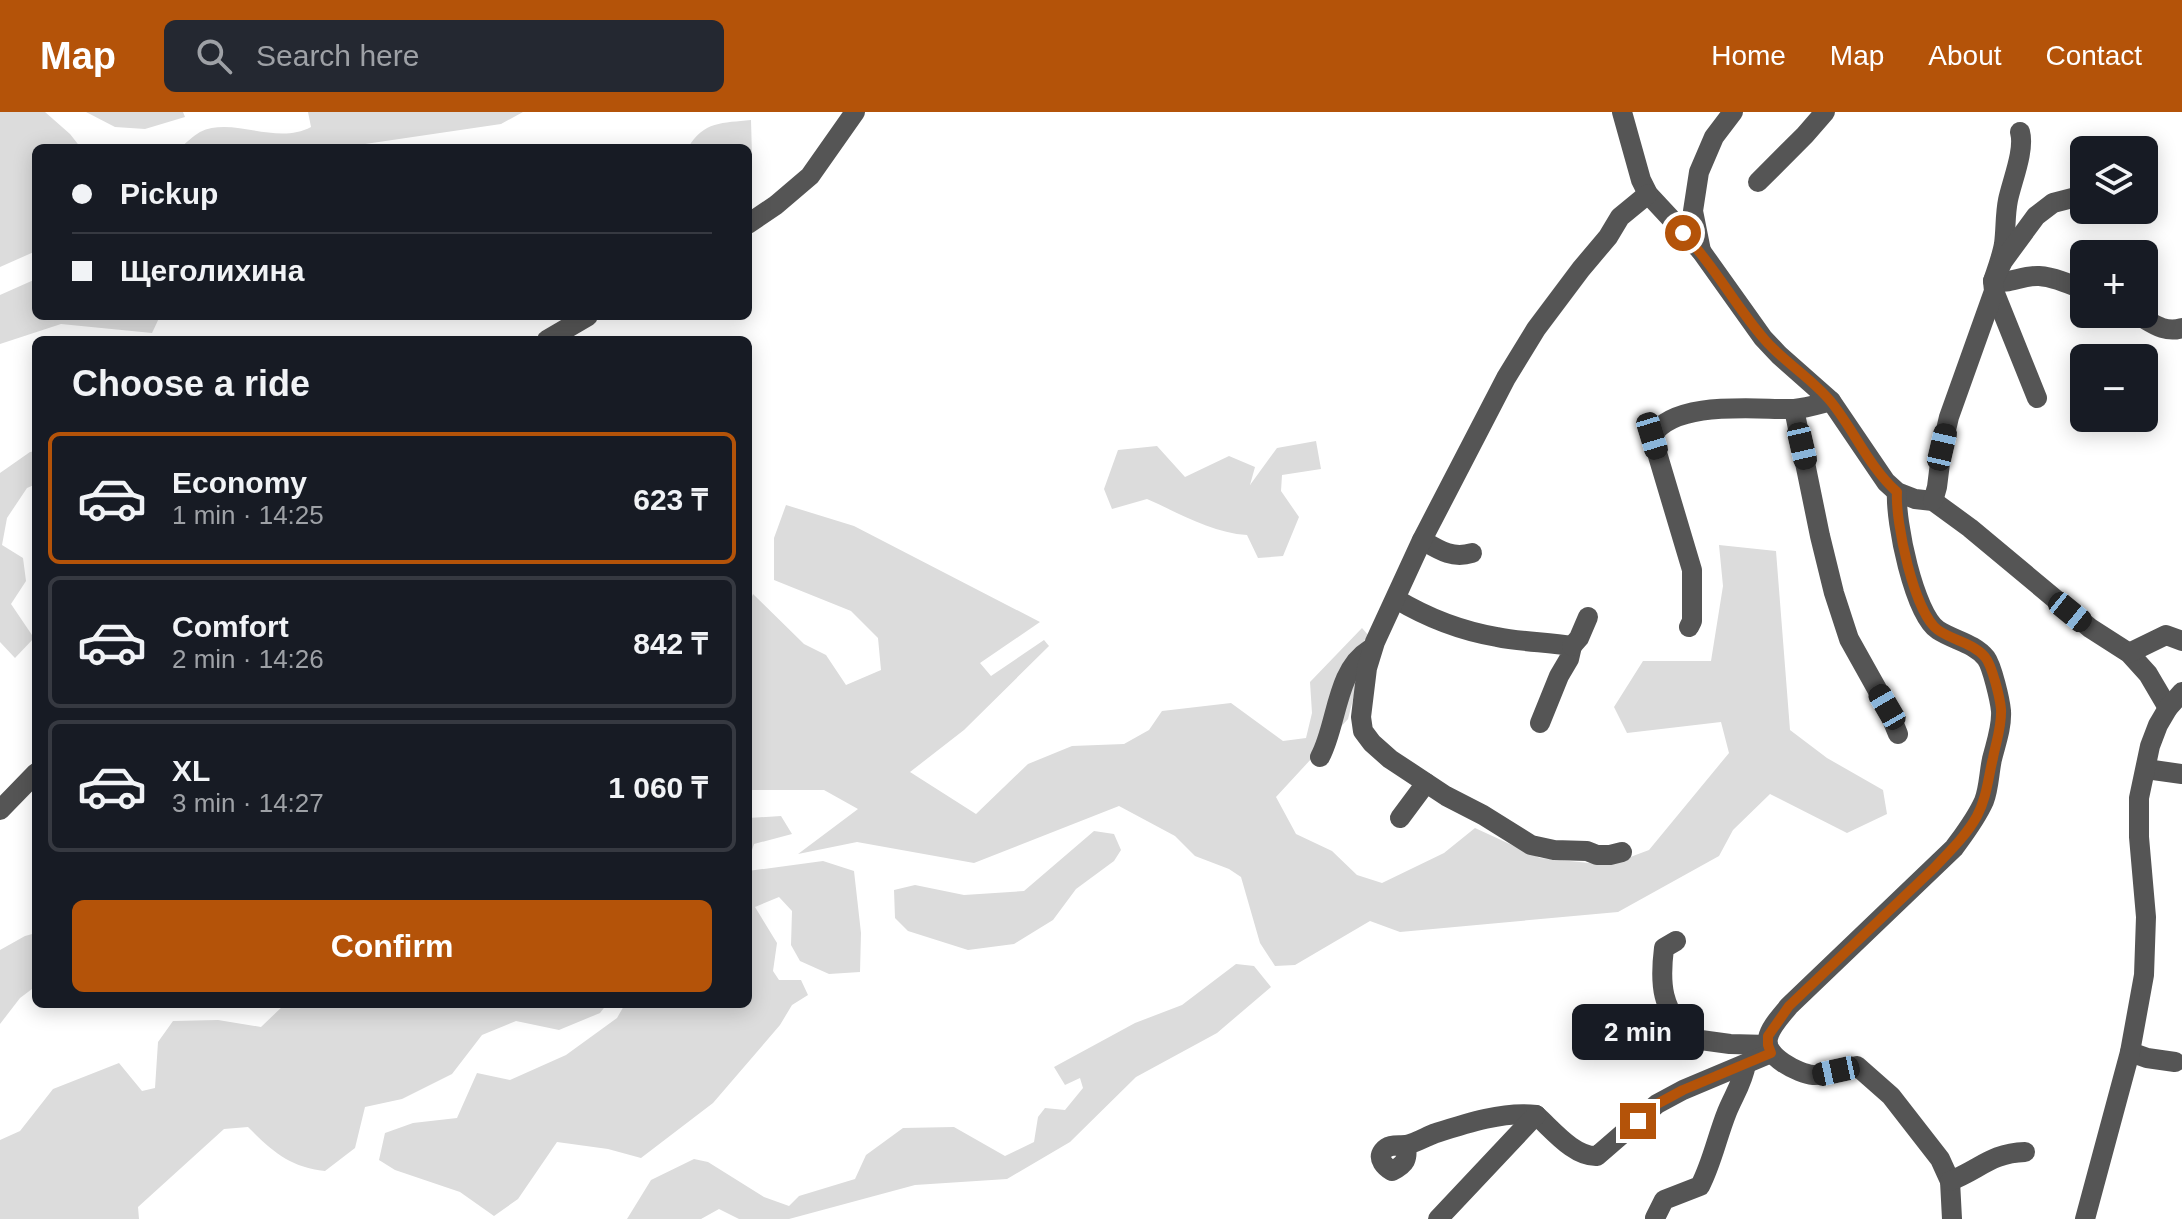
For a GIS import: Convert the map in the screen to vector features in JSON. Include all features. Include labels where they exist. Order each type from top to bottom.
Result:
[{"type":"street","points":[[752,221],[810,176],[855,112]]},
{"type":"street","points":[[1622,112],[1641,180],[1648,194],[1701,251],[1763,338],[1831,401],[1878,471],[1897,492],[1915,499],[1933,501],[2090,628],[2129,653],[2148,674],[2168,708]]},
{"type":"street","points":[[1701,251],[1693,211],[1699,172],[1714,137],[1733,112]]},
{"type":"street","points":[[1758,182],[1825,112]]},
{"type":"street","points":[[1933,501],[1949,417],[2004,247],[2005,216],[2022,150],[2020,132]]},
{"type":"street","points":[[1622,852],[1597,855],[1587,851],[1531,845],[1390,759],[1363,731],[1361,717],[1367,668],[1373,649],[1422,540],[1506,378],[1536,329],[1620,217],[1648,194]]},
{"type":"street","points":[[2037,398],[1993,286],[2003,261],[2036,216],[2053,203],[2070,199]]},
{"type":"street","points":[[1993,286],[2038,276],[2070,284]]},
{"type":"street","points":[[554,336],[581,320]]},
{"type":"street","points":[[2158,327],[2164,330],[2182,328]]},
{"type":"street","points":[[1689,627],[1692,621],[1692,570],[1652,436],[1657,428],[1676,417],[1696,412],[1760,407],[1794,409],[1831,401]]},
{"type":"street","points":[[1794,409],[1834,593],[1849,639],[1887,707],[1898,734]]},
{"type":"street","points":[[1769,1049],[1768,1036],[1789,1006],[1954,848],[1975,819],[1985,798],[2000,729],[2001,710],[1992,674],[1987,659],[1976,649],[1938,630],[1927,619],[1902,542],[1896,507],[1897,492]]},
{"type":"street","points":[[1422,540],[1450,555],[1472,553]]},
{"type":"street","points":[[1396,599],[1439,620],[1498,638],[1572,646]]},
{"type":"street","points":[[1540,723],[1572,646],[1588,617]]},
{"type":"street","points":[[2129,653],[2166,635],[2182,641]]},
{"type":"street","points":[[1320,757],[1328,744],[1342,687],[1365,652],[1373,649]]},
{"type":"street","points":[[2085,1219],[2130,1052],[2144,975],[2146,917],[2139,798],[2150,746],[2168,708],[2182,692]]},
{"type":"street","points":[[2146,769],[2182,774]]},
{"type":"street","points":[[0,810],[32,777]]},
{"type":"street","points":[[1400,818],[1426,783]]},
{"type":"street","points":[[1676,941],[1664,948],[1661,969],[1664,999],[1686,1038],[1769,1049],[1781,1061],[1814,1075],[1857,1066],[1891,1096],[1940,1159],[1950,1181],[1952,1219]]},
{"type":"street","points":[[1406,1145],[1439,1132],[1519,1113],[1536,1115],[1586,1156],[1597,1156],[1657,1104],[1746,1064],[1769,1049]]},
{"type":"street","points":[[2130,1052],[2175,1062]]},
{"type":"street","points":[[1655,1218],[1664,1200],[1700,1186],[1707,1174],[1726,1115],[1744,1079],[1746,1064]]},
{"type":"street","points":[[1438,1219],[1536,1115]]},
{"type":"street","points":[[1950,1181],[2008,1152],[2025,1152]]},
{"type":"shaded area","points":[[0,112],[45,112],[78,144],[32,144],[32,253],[0,267]]},
{"type":"shaded area","points":[[86,112],[183,112],[185,117],[145,129],[115,127]]},
{"type":"shaded area","points":[[308,112],[523,112],[501,124],[365,144],[185,144],[200,132],[213,128],[284,134],[311,127]]},
{"type":"shaded area","points":[[751,120],[752,144],[691,144],[707,128]]},
{"type":"shaded area","points":[[32,281],[32,320],[158,320],[152,333],[61,324],[0,344],[0,295]]},
{"type":"shaded area","points":[[1316,441],[1321,469],[1282,475],[1281,491],[1299,517],[1283,556],[1258,558],[1247,535],[1208,526],[1147,499],[1112,509],[1104,489],[1118,450],[1157,446],[1185,477],[1229,456],[1255,467],[1250,485],[1277,448]]},
{"type":"shaded area","points":[[30,452],[32,486],[27,488],[7,518],[2,545],[23,558],[26,581],[11,604],[32,635],[32,640],[15,658],[0,642],[0,473]]},
{"type":"shaded area","points":[[786,505],[854,526],[1040,622],[980,663],[991,676],[1044,640],[1049,646],[964,730],[910,772],[976,814],[1028,764],[1072,746],[1124,744],[1149,730],[1162,711],[1231,703],[1283,741],[1306,738],[1312,713],[1310,682],[1362,628],[1369,636],[1348,719],[1276,797],[1296,834],[1332,851],[1357,875],[1382,883],[1444,853],[1475,828],[1540,858],[1609,865],[1649,850],[1729,753],[1721,722],[1627,733],[1614,707],[1643,661],[1711,661],[1723,586],[1719,545],[1776,551],[1790,730],[1827,758],[1883,790],[1887,814],[1847,833],[1770,794],[1733,830],[1719,856],[1618,912],[1400,932],[1370,921],[1295,965],[1275,966],[1260,943],[1241,877],[1195,856],[1175,836],[1119,806],[974,863],[857,842],[798,854],[858,809],[824,790],[752,790],[753,594],[804,644],[826,655],[846,685],[881,670],[878,638],[851,611],[774,580],[774,538]]},
{"type":"shaded area","points":[[781,816],[792,834],[754,844],[752,850],[752,818]]},
{"type":"shaded area","points":[[1094,831],[1114,834],[1121,850],[1114,861],[1076,889],[1053,920],[1014,944],[968,950],[908,931],[895,918],[894,890],[915,885],[964,895],[1024,891]]},
{"type":"shaded area","points":[[823,861],[854,871],[861,933],[860,972],[829,974],[800,961],[791,945],[792,911],[779,897],[755,907],[777,943],[773,971],[779,980],[801,980],[808,995],[792,1005],[780,1025],[713,1103],[641,1158],[608,1149],[557,1142],[518,1199],[494,1216],[460,1192],[395,1170],[379,1160],[385,1133],[413,1123],[457,1118],[477,1073],[510,1080],[566,1055],[617,1018],[623,1008],[752,1008],[752,870]]},
{"type":"shaded area","points":[[32,934],[32,989],[20,998],[0,1024],[0,950]]},
{"type":"shaded area","points":[[1236,964],[1254,966],[1271,987],[1217,1033],[1136,1077],[1070,1142],[1007,1179],[915,1185],[789,1219],[739,1219],[719,1209],[701,1219],[627,1219],[651,1180],[694,1159],[708,1162],[764,1197],[789,1206],[799,1196],[855,1179],[866,1155],[903,1128],[954,1127],[1005,1156],[1034,1142],[1038,1117],[1045,1108],[1065,1110],[1083,1088],[1080,1078],[1065,1085],[1054,1067],[1135,1023],[1182,1005]]},
{"type":"shaded area","points":[[281,1008],[604,1008],[600,1013],[559,1030],[516,1021],[482,1035],[452,1074],[402,1099],[365,1107],[355,1148],[325,1171],[302,1166],[283,1157],[248,1127],[224,1129],[138,1207],[139,1219],[0,1219],[0,1140],[20,1131],[53,1089],[119,1063],[142,1091],[155,1088],[158,1042],[173,1021],[218,1020],[261,1027]]},
{"type":"route","points":[[1638,1121],[1657,1104],[1683,1090],[1771,1053],[1768,1036],[1789,1006],[1954,848],[1975,819],[1985,798],[2000,729],[2001,710],[1987,659],[1976,649],[1938,630],[1927,619],[1902,542],[1896,507],[1897,492],[1878,471],[1831,401],[1763,338],[1701,251],[1683,233]]}]
